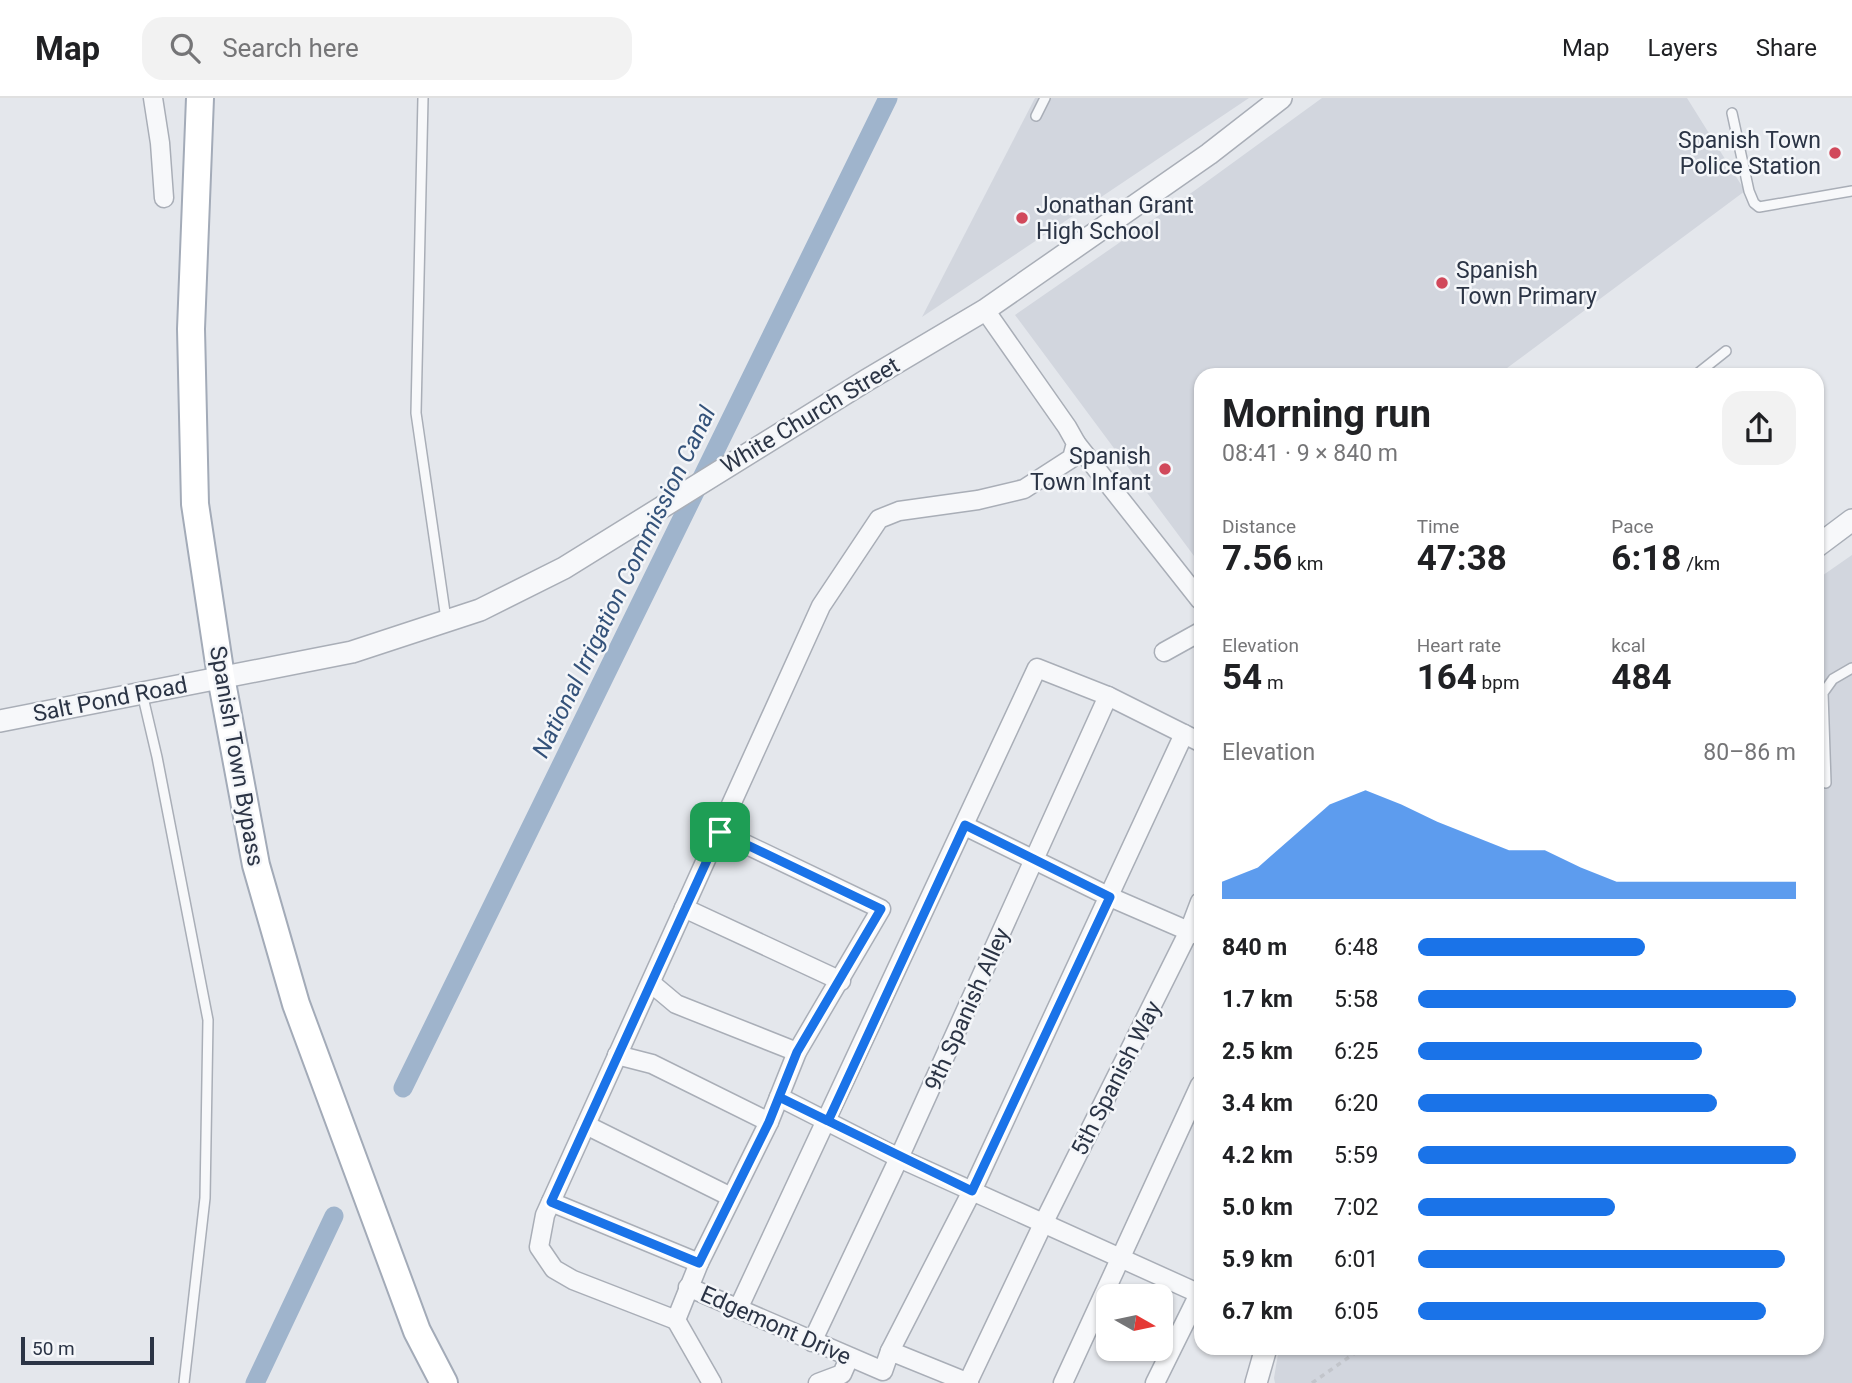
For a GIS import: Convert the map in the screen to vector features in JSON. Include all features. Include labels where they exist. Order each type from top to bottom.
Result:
[{"type":"main road","name":"Spanish Town Bypass","points":[[200,98],[191,329],[195,504],[221,677],[256,865],[296,1004],[417,1331],[444,1383]]},
{"type":"street","points":[[153,98],[164,198]]},
{"type":"street","name":"White Church Street","points":[[221,677],[352,652],[480,610],[564,568],[985,310],[1209,154],[1281,98]]},
{"type":"street","points":[[985,310],[1076,443],[1194,592]]},
{"type":"street","points":[[712,1383],[676,1321],[573,1280],[554,1269],[539,1247],[545,1215],[821,606],[878,519],[898,512],[978,500],[1024,489],[1072,458],[1076,443]]},
{"type":"street","points":[[1824,541],[1852,520]]},
{"type":"street","points":[[1164,652],[1194,635]]},
{"type":"street","points":[[738,1309],[1037,668],[1108,696],[1194,739]]},
{"type":"street","name":"Salt Pond Road","points":[[0,721],[221,677]]},
{"type":"street","name":"9th Spanish Alley","points":[[812,1342],[899,1158],[1108,696]]},
{"type":"street","points":[[968,1383],[890,1351],[972,1191],[1184,734]]},
{"type":"street","points":[[965,825],[1110,897],[1194,934]]},
{"type":"street","points":[[676,1321],[699,1263],[769,1122],[797,1052],[881,909],[720,832]]},
{"type":"street","points":[[684,908],[841,981]]},
{"type":"street","name":"5th Spanish Way","points":[[968,1383],[1043,1224],[1194,936]]},
{"type":"street","points":[[651,983],[676,1004],[797,1052]]},
{"type":"street","points":[[617,1055],[652,1064],[769,1122]]},
{"type":"street","points":[[779,1097],[899,1158],[1194,1290]]},
{"type":"street","points":[[1063,1383],[1194,1098]]},
{"type":"street","points":[[586,1125],[731,1197]]},
{"type":"street","points":[[551,1202],[699,1263]]},
{"type":"street","name":"Edgemont Drive","points":[[688,1287],[812,1342],[846,1372],[883,1371],[890,1351]]},
{"type":"street","points":[[1155,1383],[1194,1305]]},
{"type":"street","points":[[1256,1383],[1264,1355]]},
{"type":"street","points":[[818,1383],[846,1372]]},
{"type":"lane","points":[[423,98],[416,413],[446,621]]},
{"type":"lane","points":[[1036,116],[1045,98]]},
{"type":"lane","points":[[1732,113],[1749,191],[1754,203],[1759,207],[1852,191]]},
{"type":"lane","points":[[1705,368],[1726,351]]},
{"type":"lane","points":[[1824,692],[1833,679],[1852,668]]},
{"type":"lane","points":[[142,692],[208,1020],[205,1198],[184,1383]]},
{"type":"lane","points":[[1824,723],[1826,783]]},
{"type":"path","points":[[1312,1383],[1352,1355]]},
{"type":"shaded area","name":"Jonathan Grant High School","points":[[1035,98],[1249,98],[922,317]]},
{"type":"shaded area","name":"Spanish Town Primary","points":[[1322,98],[1687,98],[1745,191],[1507,368],[1194,368],[1194,556],[1015,315]]},
{"type":"shaded area","points":[[1852,555],[1852,1383],[1275,1383],[1278,1355],[1824,1355],[1824,574]]},
{"type":"waterway","name":"National Irrigation Commission Canal","points":[[403,1088],[888,98]]},
{"type":"waterway","points":[[255,1383],[334,1216]]},
{"type":"place","name":"Spanish Town Police Station","points":[[1835,153]]},
{"type":"place","name":"Jonathan Grant High School","points":[[1022,218]]},
{"type":"place","name":"Spanish Town Primary","points":[[1442,283]]},
{"type":"place","name":"Spanish Town Infant","points":[[1165,469]]},
{"type":"route","points":[[720,832],[551,1202],[699,1263],[779,1097],[899,1158],[972,1191],[1110,897],[965,825],[828,1121],[779,1097],[797,1052],[881,909],[720,832]]}]
